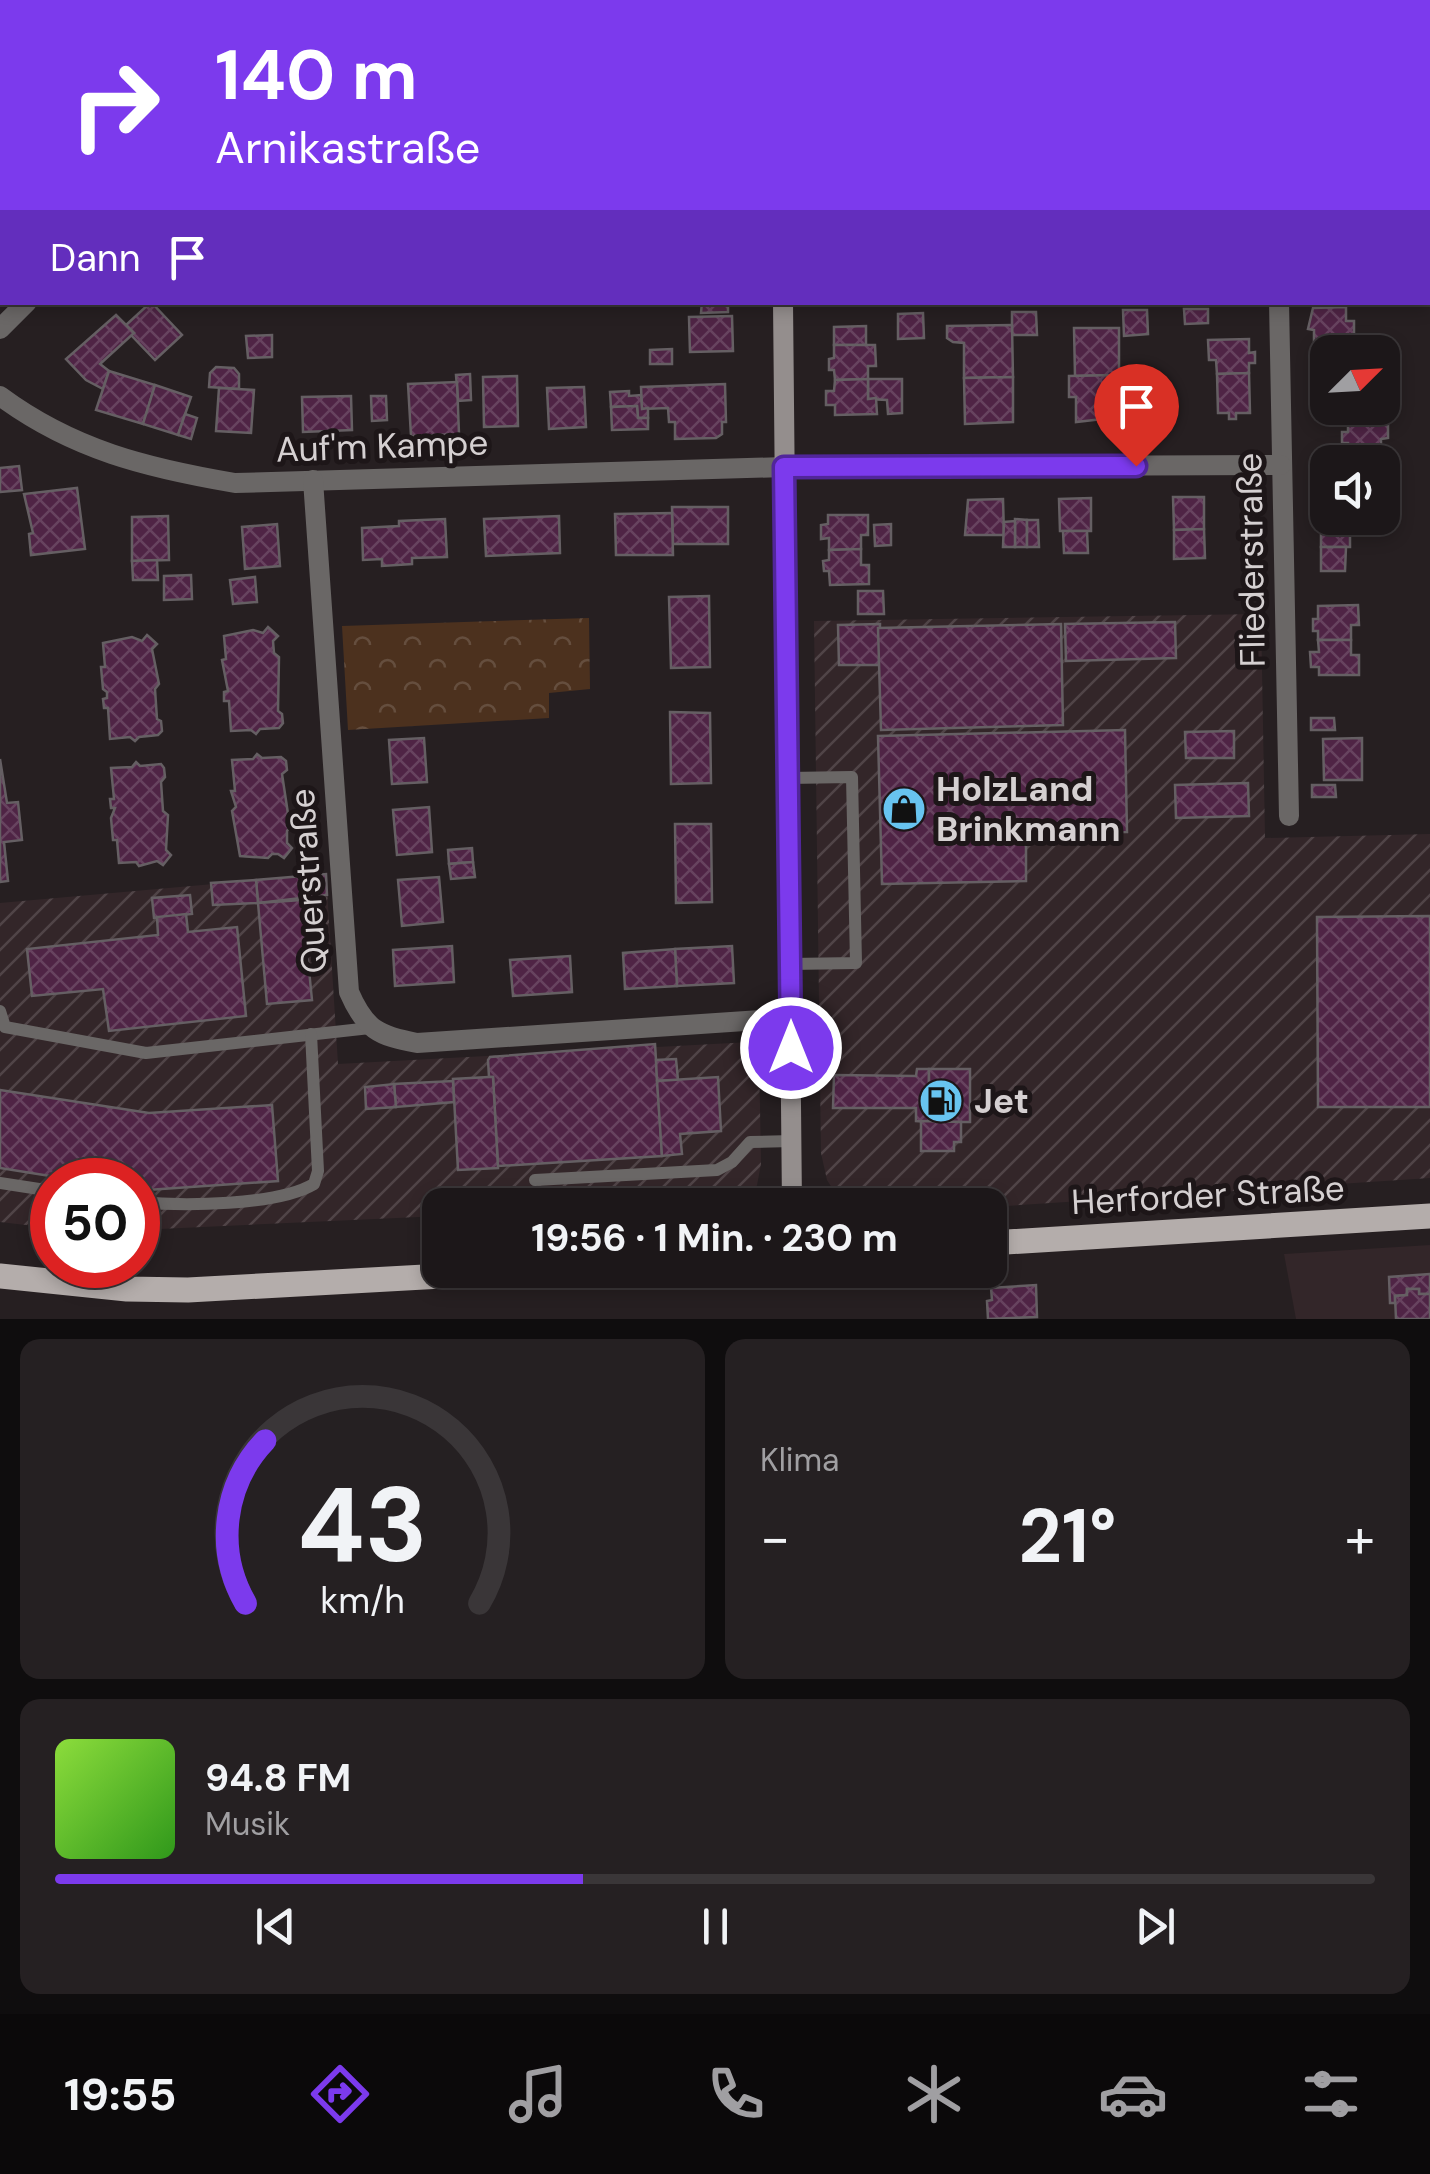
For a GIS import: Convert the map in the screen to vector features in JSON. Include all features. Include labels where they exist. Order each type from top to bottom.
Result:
[{"type":"main road","points":[[783,305],[792,1188]]},
{"type":"main road","name":"Herforder Straße","points":[[1007,1242],[1430,1216]]},
{"type":"main road","points":[[0,1276],[127,1289],[188,1290],[422,1277]]},
{"type":"street","points":[[0,329],[24,305]]},
{"type":"street","name":"Fliederstraße","points":[[1278,305],[1288,816]]},
{"type":"street","name":"Auf'm Kampe","points":[[0,396],[71,440],[154,469],[234,483],[784,467],[1282,465]]},
{"type":"street","name":"Querstraße","points":[[313,480],[348,992],[370,1028]]},
{"type":"street","points":[[370,1028],[394,1039],[417,1043],[791,1018]]},
{"type":"lane","points":[[788,778],[852,777],[856,963],[790,964]]},
{"type":"lane","points":[[0,1011],[6,1027],[146,1052],[370,1028]]},
{"type":"lane","points":[[160,1203],[274,1198],[302,1192],[314,1184],[318,1172],[311,1034]]},
{"type":"lane","points":[[535,1180],[717,1170],[726,1167],[750,1142],[792,1141]]},
{"type":"lane","points":[[0,1182],[30,1187]]},
{"type":"shaded area","points":[[1261,614],[1265,838],[1430,834],[1430,1178],[1007,1206],[1007,1188],[832,1188],[821,1153],[814,621]]},
{"type":"shaded area","points":[[326,874],[338,1064],[751,1042],[759,1051],[761,1164],[757,1185],[422,1188],[422,1217],[160,1229],[160,1158],[30,1158],[30,1225],[0,1222],[0,903]]},
{"type":"shaded area","points":[[1430,1245],[1430,1319],[1296,1319],[1284,1254]]},
{"type":"green space","points":[[589,618],[590,689],[549,693],[549,718],[348,730],[342,626]]},
{"type":"building","points":[[148,305],[154,305],[182,335],[155,360],[126,325]]},
{"type":"building","points":[[702,305],[728,305],[728,312],[701,313]]},
{"type":"building","points":[[1346,307],[1346,321],[1354,321],[1354,335],[1314,335],[1314,330],[1308,329],[1313,308]]},
{"type":"building","points":[[1184,309],[1208,309],[1208,323],[1185,324]]},
{"type":"building","points":[[1123,310],[1147,310],[1148,334],[1124,336]]},
{"type":"building","points":[[1012,312],[1036,312],[1037,335],[1012,335]]},
{"type":"building","points":[[923,313],[924,338],[898,339],[898,314]]},
{"type":"building","points":[[116,315],[134,333],[100,364],[109,371],[103,389],[86,380],[66,359]]},
{"type":"building","points":[[732,316],[733,351],[690,352],[689,317]]},
{"type":"building","points":[[1012,325],[1013,377],[964,378],[964,343],[947,338],[947,326]]},
{"type":"building","points":[[866,326],[866,345],[834,345],[834,327]]},
{"type":"building","points":[[1074,328],[1119,328],[1119,375],[1075,376]]},
{"type":"building","points":[[272,335],[272,357],[248,358],[246,336]]},
{"type":"building","points":[[1249,339],[1249,353],[1255,352],[1255,363],[1249,363],[1249,373],[1217,374],[1216,360],[1209,360],[1208,340]]},
{"type":"building","points":[[834,345],[875,345],[876,366],[868,366],[868,379],[835,380],[834,370],[829,370]]},
{"type":"building","points":[[672,349],[672,364],[650,364],[650,350]]},
{"type":"building","points":[[216,367],[234,368],[239,374],[239,389],[209,387],[210,373]]},
{"type":"building","points":[[109,371],[155,385],[143,424],[96,410]]},
{"type":"building","points":[[1249,373],[1250,413],[1236,413],[1236,419],[1229,419],[1229,413],[1218,413],[1217,374]]},
{"type":"building","points":[[470,374],[471,400],[458,401],[456,375]]},
{"type":"building","points":[[1119,375],[1121,417],[1076,422],[1076,397],[1069,397],[1069,376]]},
{"type":"building","points":[[517,376],[518,426],[484,427],[483,377]]},
{"type":"building","points":[[1013,377],[1013,422],[965,424],[964,378]]},
{"type":"building","points":[[868,379],[902,379],[902,413],[888,414],[887,400],[868,399]]},
{"type":"building","points":[[868,379],[868,399],[876,398],[877,414],[835,415],[835,405],[826,405],[826,391],[834,391],[835,380]]},
{"type":"building","points":[[457,382],[459,434],[411,436],[408,384]]},
{"type":"building","points":[[725,384],[726,422],[722,422],[722,434],[716,438],[675,439],[675,422],[669,422],[668,408],[642,409],[641,387]]},
{"type":"building","points":[[155,385],[191,397],[178,435],[143,424]]},
{"type":"building","points":[[584,387],[586,427],[549,429],[547,388]]},
{"type":"building","points":[[219,388],[254,390],[251,433],[216,431]]},
{"type":"building","points":[[629,391],[629,396],[641,395],[642,409],[648,408],[648,418],[638,418],[637,406],[611,407],[610,392]]},
{"type":"building","points":[[351,396],[352,430],[303,432],[302,397]]},
{"type":"building","points":[[371,396],[386,396],[387,420],[372,421]]},
{"type":"building","points":[[637,406],[638,418],[648,418],[648,429],[612,430],[611,407]]},
{"type":"building","points":[[185,414],[197,418],[191,439],[178,435]]},
{"type":"building","points":[[1348,425],[1388,425],[1388,438],[1381,439],[1381,445],[1342,443],[1342,432],[1348,432]]},
{"type":"building","points":[[19,466],[22,490],[0,492],[0,468]]},
{"type":"building","points":[[77,488],[85,549],[31,555],[29,534],[33,533],[24,494]]},
{"type":"building","points":[[1173,497],[1204,497],[1204,529],[1174,530]]},
{"type":"building","points":[[1091,498],[1091,531],[1060,531],[1059,499]]},
{"type":"building","points":[[1003,499],[1004,535],[965,535],[968,500]]},
{"type":"building","points":[[672,507],[728,507],[728,544],[673,544]]},
{"type":"building","points":[[672,513],[673,555],[616,555],[615,514]]},
{"type":"building","points":[[828,515],[868,515],[868,535],[861,535],[861,549],[829,550],[829,538],[821,539],[821,525],[828,524]]},
{"type":"building","points":[[168,516],[169,560],[132,561],[132,517]]},
{"type":"building","points":[[559,516],[560,553],[486,556],[484,519]]},
{"type":"building","points":[[445,519],[447,557],[412,558],[412,564],[382,566],[382,559],[363,560],[362,528]]},
{"type":"building","points":[[1015,519],[1027,520],[1027,547],[1015,547]]},
{"type":"building","points":[[1027,520],[1038,520],[1039,547],[1027,547]]},
{"type":"building","points":[[1015,521],[1015,547],[1003,547],[1004,522]]},
{"type":"building","points":[[277,524],[280,566],[245,569],[242,527]]},
{"type":"building","points":[[891,524],[891,545],[875,546],[874,525]]},
{"type":"building","points":[[1204,529],[1205,558],[1174,559],[1174,530]]},
{"type":"building","points":[[1063,531],[1087,531],[1088,553],[1064,553]]},
{"type":"building","points":[[1321,535],[1350,535],[1350,547],[1321,547]]},
{"type":"building","points":[[1321,547],[1346,547],[1345,571],[1321,571]]},
{"type":"building","points":[[861,549],[861,565],[869,565],[869,584],[830,585],[823,561],[829,560],[829,550]]},
{"type":"building","points":[[157,560],[158,580],[133,580],[132,561]]},
{"type":"building","points":[[191,575],[192,599],[164,600],[164,576]]},
{"type":"building","points":[[255,577],[257,602],[233,604],[230,580]]},
{"type":"building","points":[[858,591],[883,591],[884,614],[858,614]]},
{"type":"building","points":[[709,596],[710,667],[671,668],[669,597]]},
{"type":"building","points":[[1358,605],[1359,625],[1351,625],[1351,640],[1318,640],[1313,619],[1318,619],[1318,606]]},
{"type":"building","points":[[1175,622],[1176,658],[1066,661],[1065,624]]},
{"type":"building","points":[[880,624],[879,665],[839,665],[838,625]]},
{"type":"building","points":[[1061,624],[1063,725],[881,730],[878,628]]},
{"type":"building","points":[[268,627],[278,636],[273,641],[274,653],[279,657],[278,711],[283,723],[279,728],[260,729],[256,734],[251,730],[231,731],[229,701],[224,701],[224,692],[228,691],[222,660],[226,659],[224,636],[253,630],[263,633]]},
{"type":"building","points":[[147,635],[157,644],[152,649],[159,684],[155,689],[157,719],[162,731],[135,741],[130,737],[110,739],[108,708],[104,708],[103,699],[107,692],[103,689],[101,667],[105,667],[103,643],[132,637],[142,641]]},
{"type":"building","points":[[1318,640],[1351,640],[1351,655],[1359,655],[1359,675],[1319,675],[1319,667],[1311,667],[1310,652],[1319,652]]},
{"type":"building","points":[[670,712],[710,713],[711,783],[671,784]]},
{"type":"building","points":[[1311,718],[1334,718],[1335,730],[1311,730]]},
{"type":"building","points":[[1125,730],[1127,832],[1034,833],[1026,843],[1026,881],[882,884],[878,736]]},
{"type":"building","points":[[1234,731],[1234,758],[1186,758],[1185,732]]},
{"type":"building","points":[[424,738],[427,782],[392,784],[389,740]]},
{"type":"building","points":[[1362,738],[1362,780],[1324,780],[1323,739]]},
{"type":"building","points":[[257,754],[286,761],[287,770],[282,774],[290,827],[287,843],[292,848],[284,858],[278,854],[268,858],[240,856],[232,811],[236,807],[231,791],[235,791],[232,760],[253,759]]},
{"type":"building","points":[[0,759],[7,803],[18,802],[22,840],[4,842],[8,881],[0,882]]},
{"type":"building","points":[[136,762],[140,766],[161,764],[164,768],[161,782],[163,811],[168,815],[166,850],[171,855],[163,865],[157,861],[139,866],[136,862],[119,863],[111,818],[115,808],[111,808],[110,799],[114,799],[111,768],[132,767]]},
{"type":"building","points":[[1248,783],[1249,816],[1176,818],[1175,785]]},
{"type":"building","points":[[1312,785],[1335,785],[1336,797],[1312,797]]},
{"type":"building","points":[[429,807],[432,852],[397,855],[393,810]]},
{"type":"building","points":[[675,824],[711,824],[712,902],[676,903]]},
{"type":"building","points":[[472,848],[473,862],[449,864],[448,850]]},
{"type":"building","points":[[473,862],[475,877],[451,879],[449,864]]},
{"type":"building","points":[[326,874],[327,895],[258,903],[256,880]]},
{"type":"building","points":[[439,877],[443,922],[402,926],[398,880]]},
{"type":"building","points":[[256,880],[258,903],[213,905],[211,883]]},
{"type":"building","points":[[190,895],[192,914],[154,918],[152,898]]},
{"type":"building","points":[[302,900],[312,1000],[267,1004],[258,903]]},
{"type":"building","points":[[186,914],[188,932],[237,927],[246,1016],[109,1031],[103,989],[32,996],[27,949],[158,935],[157,917]]},
{"type":"building","points":[[1430,916],[1430,1107],[1318,1107],[1317,917]]},
{"type":"building","points":[[452,946],[454,982],[395,986],[393,950]]},
{"type":"building","points":[[732,946],[734,983],[677,986],[675,949]]},
{"type":"building","points":[[675,949],[677,986],[625,989],[623,953]]},
{"type":"building","points":[[570,956],[572,992],[513,996],[510,960]]},
{"type":"building","points":[[655,1044],[662,1156],[498,1166],[490,1057]]},
{"type":"building","points":[[676,1059],[678,1080],[657,1081],[656,1060]]},
{"type":"building","points":[[917,1069],[929,1069],[929,1122],[916,1121],[916,1108],[833,1108],[834,1075],[916,1076]]},
{"type":"building","points":[[929,1069],[970,1069],[970,1122],[929,1122]]},
{"type":"building","points":[[493,1077],[498,1168],[458,1170],[453,1079]]},
{"type":"building","points":[[718,1077],[721,1131],[680,1134],[682,1154],[662,1156],[657,1081]]},
{"type":"building","points":[[453,1081],[454,1102],[396,1107],[394,1084]]},
{"type":"building","points":[[394,1084],[396,1107],[366,1109],[365,1087]]},
{"type":"building","points":[[0,1090],[149,1113],[272,1105],[278,1181],[160,1189],[160,1158],[30,1158],[30,1173],[0,1168]]},
{"type":"building","points":[[921,1121],[961,1122],[961,1142],[954,1142],[954,1151],[921,1151]]},
{"type":"building","points":[[1430,1274],[1430,1294],[1407,1289],[1407,1295],[1395,1296],[1395,1303],[1390,1303],[1389,1277]]},
{"type":"building","points":[[1036,1285],[1037,1317],[988,1319],[991,1288]]},
{"type":"building","points":[[1407,1289],[1430,1294],[1430,1319],[1396,1319],[1395,1296],[1407,1295]]},
{"type":"place","name":"HolzLand Brinkmann","points":[[904,809]]},
{"type":"place","name":"Jet","points":[[941,1101]]},
{"type":"route","points":[[791,1048],[784,467],[1136,466]]}]
